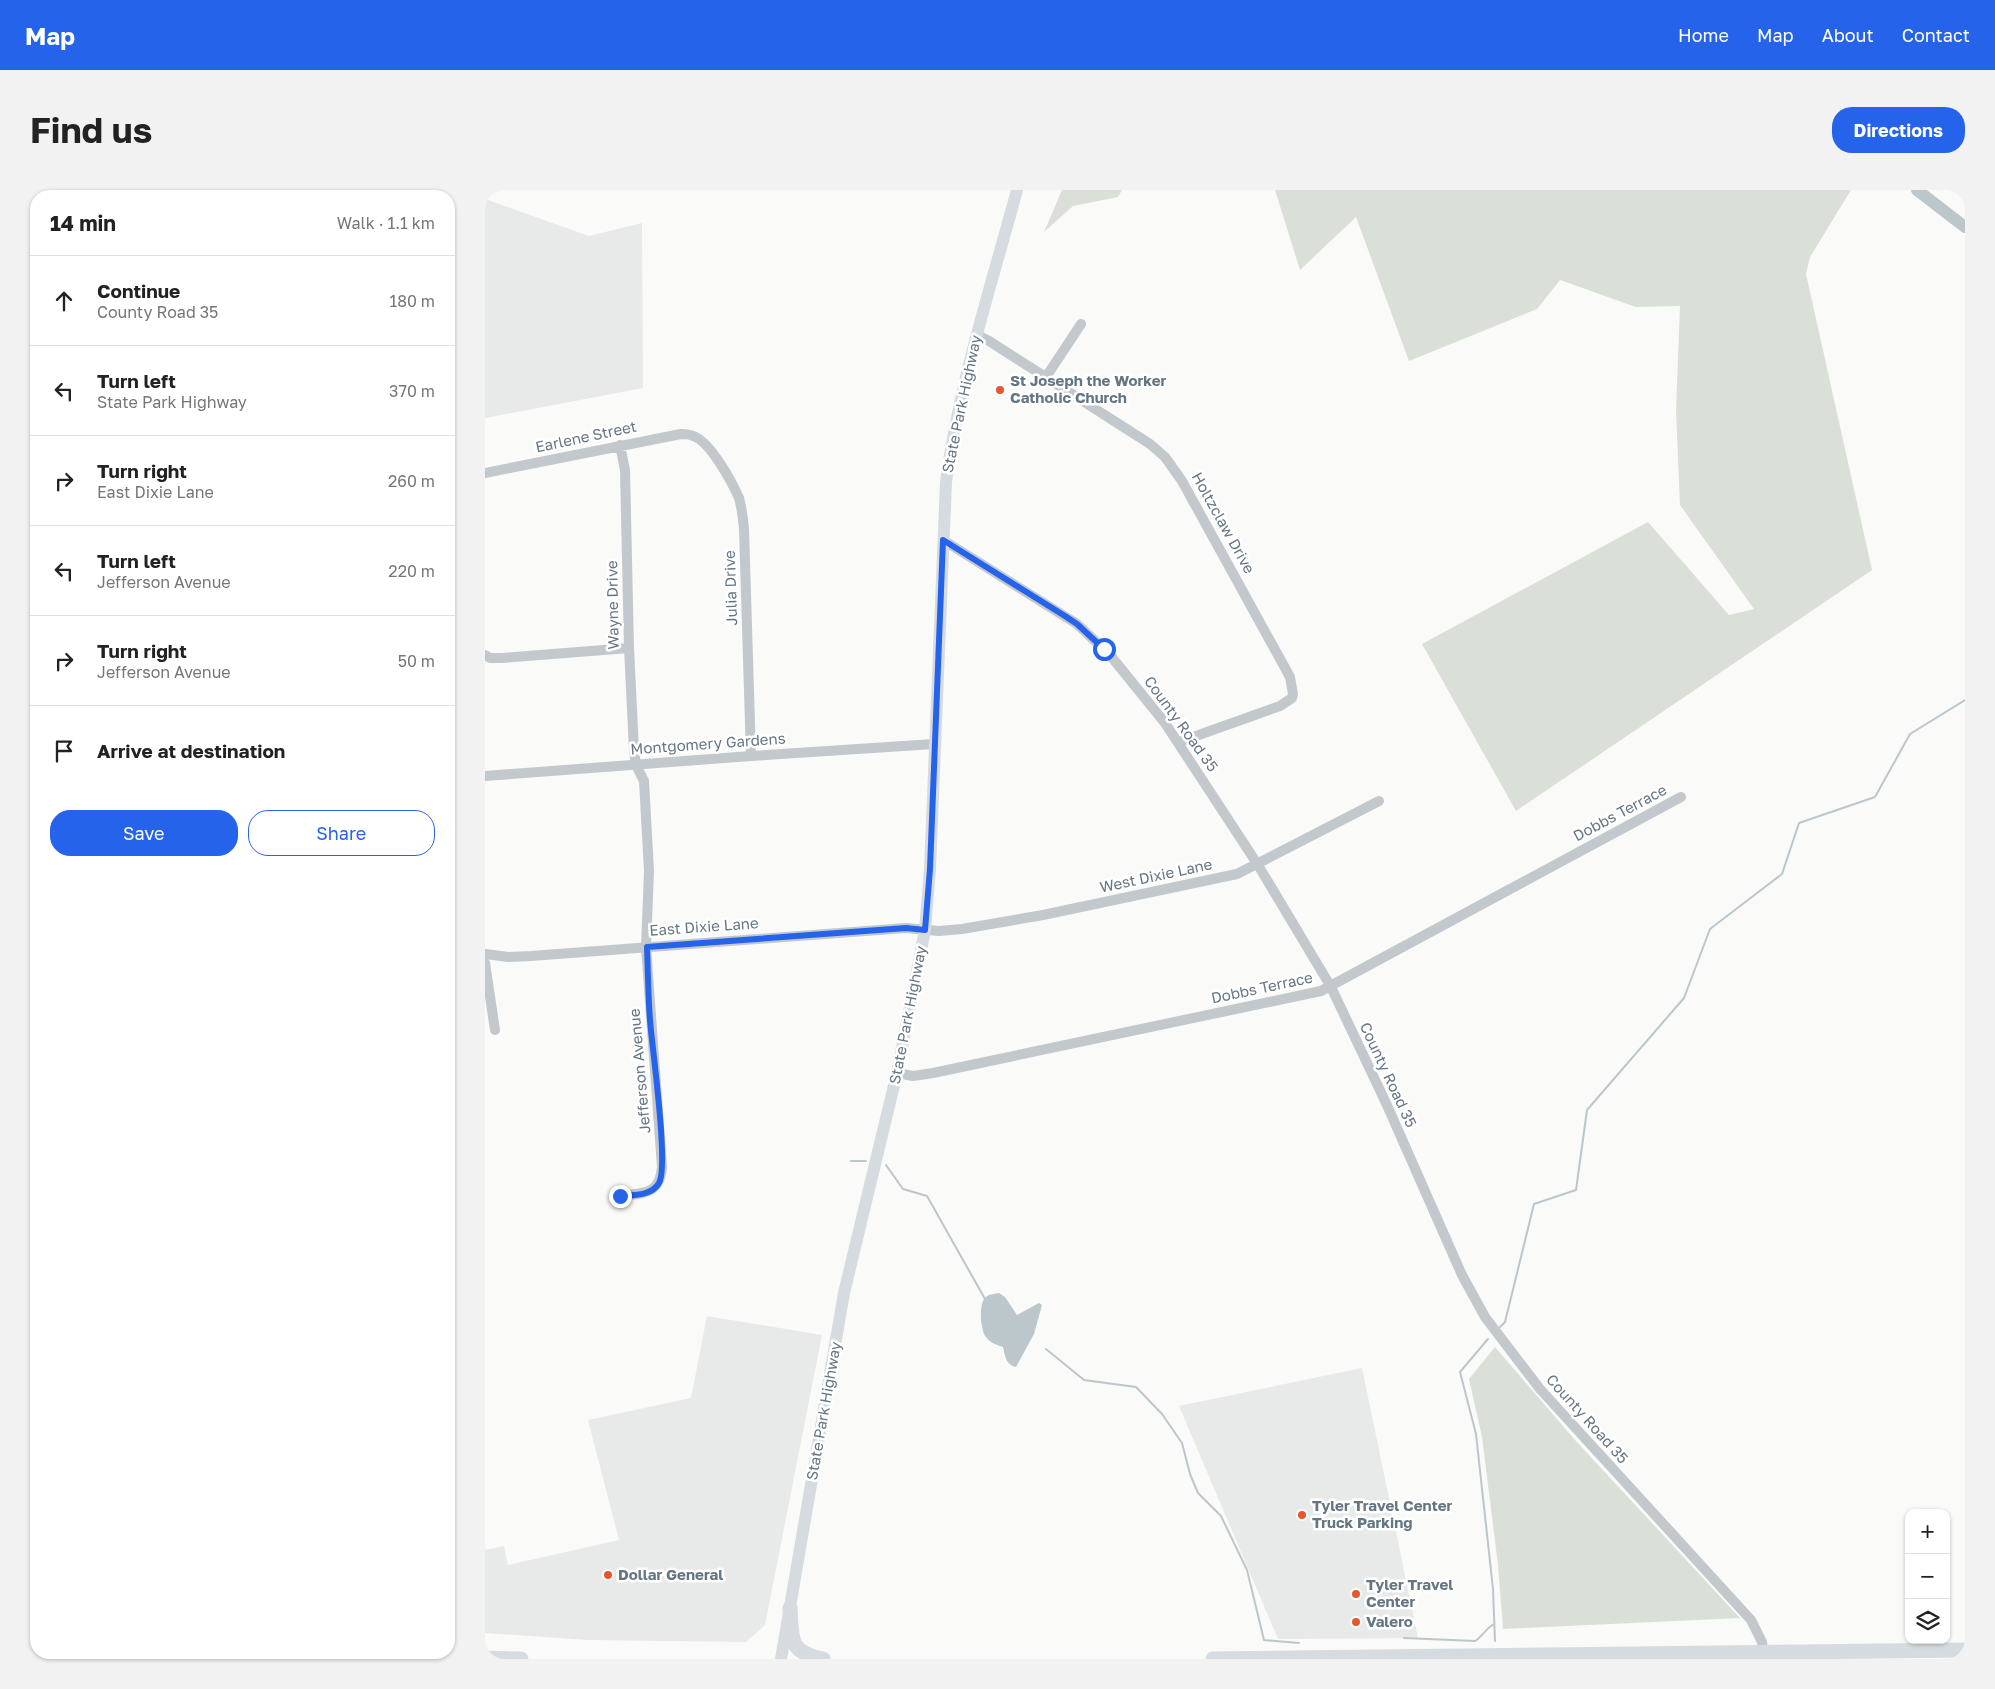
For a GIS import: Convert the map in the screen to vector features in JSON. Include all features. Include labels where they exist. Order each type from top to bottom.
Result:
[{"type":"highway","points":[[790,1608],[792,1638],[796,1647],[806,1655],[823,1659]]},
{"type":"highway","points":[[1213,1659],[1764,1656],[1965,1650]]},
{"type":"highway","points":[[485,1658],[521,1659]]},
{"type":"main road","name":"State Park Highway","points":[[781,1659],[844,1293],[897,1073],[925,930],[930,869],[945,497],[952,436],[977,335],[1017,190]]},
{"type":"street","points":[[1046,377],[1081,324]]},
{"type":"street","name":"Holtzclaw Drive","points":[[977,335],[1150,444],[1171,464],[1290,677],[1293,694],[1288,702],[1179,742]]},
{"type":"street","name":"Earlene Street","points":[[485,473],[681,434],[694,436]]},
{"type":"street","name":"Julia Drive","points":[[694,436],[711,450],[739,499],[742,513],[745,539],[751,756]]},
{"type":"street","name":"Wayne Drive","points":[[620,445],[625,470],[629,648],[636,765]]},
{"type":"street","name":"County Road 35","points":[[943,540],[1083,629],[1110,655],[1179,742],[1258,865],[1331,987],[1386,1103],[1462,1275],[1485,1317],[1540,1389],[1751,1620],[1762,1642],[1764,1656]]},
{"type":"street","points":[[485,654],[490,658],[503,658],[629,648]]},
{"type":"street","name":"Montgomery Gardens","points":[[485,776],[934,744]]},
{"type":"street","name":"Jefferson Avenue","points":[[620,1196],[644,1193],[653,1189],[659,1183],[661,1175],[661,1141],[650,1019],[647,947],[649,862],[644,781],[636,765]]},
{"type":"street","name":"Dobbs Terrace","points":[[897,1073],[913,1076],[933,1073],[1303,995],[1331,987],[1681,797]]},
{"type":"street","name":"West Dixie Lane","points":[[925,930],[951,931],[1043,914],[1247,871],[1379,801]]},
{"type":"street","name":"East Dixie Lane","points":[[485,954],[508,957],[906,928],[925,930]]},
{"type":"street","points":[[485,963],[495,1030]]},
{"type":"shaded area","points":[[1062,190],[1122,190],[1118,197],[1073,206],[1044,232]]},
{"type":"shaded area","points":[[1275,190],[1851,190],[1810,257],[1806,274],[1872,570],[1516,811],[1422,644],[1648,522],[1729,615],[1754,609],[1680,505],[1676,410],[1680,306],[1636,307],[1560,280],[1537,309],[1409,361],[1356,217],[1300,270]]},
{"type":"shaded area","points":[[485,199],[589,236],[642,223],[643,388],[485,418]]},
{"type":"shaded area","points":[[999,1293],[1005,1297],[1017,1315],[1039,1303],[1042,1305],[1034,1334],[1016,1367],[1008,1362],[1003,1347],[989,1341],[982,1328],[981,1309],[984,1299],[988,1295]]},
{"type":"shaded area","points":[[707,1316],[822,1335],[765,1625],[746,1642],[589,1640],[485,1633],[485,1550],[504,1546],[508,1565],[619,1540],[588,1420],[691,1398]]},
{"type":"shaded area","points":[[1495,1347],[1575,1440],[1740,1618],[1503,1629],[1498,1565],[1482,1437],[1469,1379]]},
{"type":"shaded area","name":"Tyler Travel Center","points":[[1362,1368],[1418,1638],[1278,1639],[1179,1406]]},
{"type":"waterway","points":[[1917,190],[1965,227]]},
{"type":"waterway","points":[[1500,1327],[1505,1322],[1534,1204],[1576,1190],[1587,1110],[1684,998],[1710,929],[1782,874],[1799,823],[1875,797],[1910,734],[1965,700]]},
{"type":"waterway","points":[[851,1161],[866,1161]]},
{"type":"waterway","points":[[886,1165],[903,1189],[927,1196],[985,1299]]},
{"type":"waterway","points":[[1488,1339],[1460,1372],[1476,1434],[1493,1589],[1495,1641]]},
{"type":"waterway","points":[[1046,1349],[1084,1380],[1136,1387],[1162,1414],[1182,1443],[1190,1474],[1198,1493],[1221,1516],[1247,1570],[1264,1640],[1299,1643]]},
{"type":"waterway","points":[[1404,1638],[1475,1641],[1494,1624]]},
{"type":"place","name":"St Joseph the Worker Catholic Church","points":[[1000,390]]},
{"type":"place","name":"Tyler Travel Center Truck Parking","points":[[1302,1515]]},
{"type":"place","name":"Dollar General","points":[[608,1575]]},
{"type":"place","name":"Tyler Travel Center","points":[[1356,1594]]},
{"type":"place","name":"Valero","points":[[1356,1622]]},
{"type":"route","points":[[620,1196],[644,1193],[653,1189],[659,1183],[662,1167],[650,1019],[647,947],[839,932],[906,928],[925,930],[930,869],[943,540],[1077,624],[1104,649]]}]
